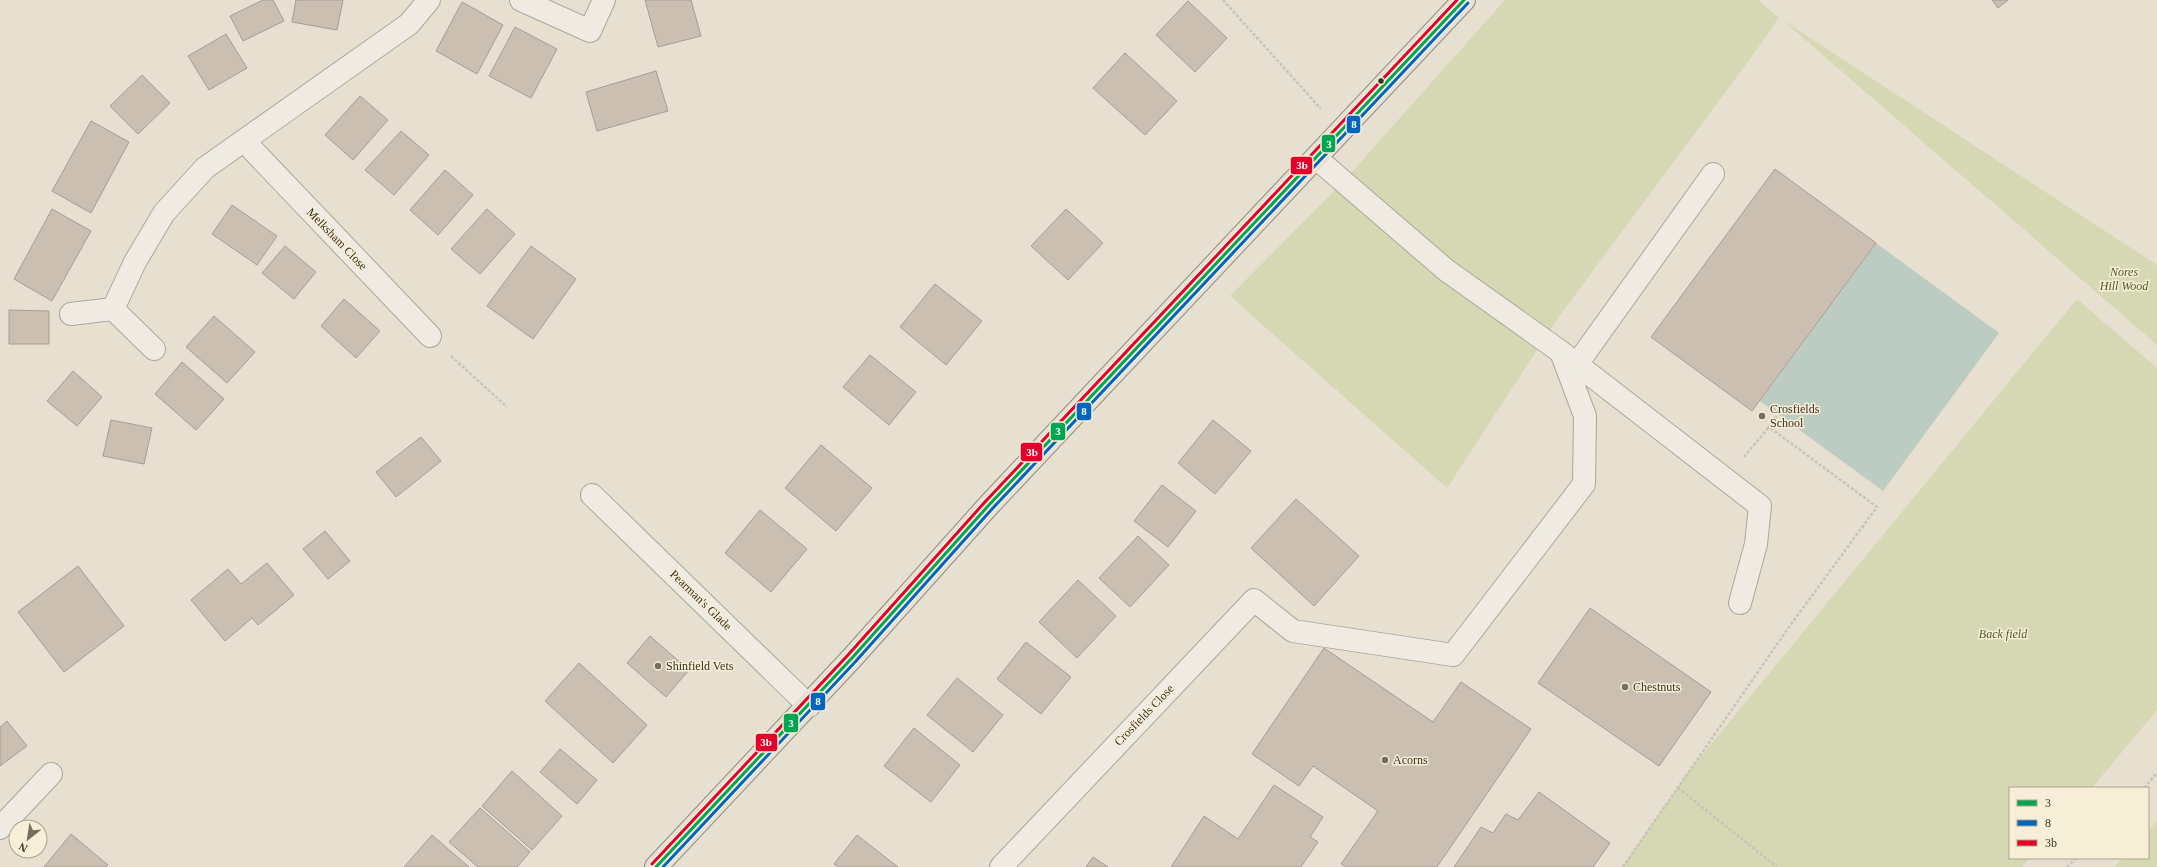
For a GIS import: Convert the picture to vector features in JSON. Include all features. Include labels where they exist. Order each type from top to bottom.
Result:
[{"type":"main road","points":[[656,867],[809,706],[940,563],[988,506],[1464,0]]},
{"type":"street","points":[[113,309],[135,262],[164,213],[206,168],[409,24],[429,0]]},
{"type":"street","points":[[521,0],[590,31],[604,0]]},
{"type":"street","name":"Melksham Close","points":[[244,141],[430,336]]},
{"type":"street","points":[[1316,158],[1446,270],[1569,358],[1760,506],[1756,544],[1740,603]]},
{"type":"street","points":[[1569,358],[1713,174]]},
{"type":"street","points":[[71,314],[113,309]]},
{"type":"street","points":[[113,309],[154,349]]},
{"type":"street","name":"Crosfields Close","points":[[1001,867],[1254,600],[1293,631],[1453,656],[1584,484],[1585,416],[1569,358]]},
{"type":"street","name":"Pearman's Glade","points":[[592,495],[809,706]]},
{"type":"street","points":[[0,828],[51,774]]},
{"type":"path","points":[[1223,0],[1340,131]]},
{"type":"path","points":[[430,336],[507,407]]},
{"type":"path","points":[[1727,479],[1778,414]]},
{"type":"path","points":[[1623,867],[1789,627],[1877,507],[1769,427]]},
{"type":"path","points":[[2145,787],[2157,773]]},
{"type":"path","points":[[1678,788],[1777,867]]},
{"type":"path","points":[[2067,867],[2075,859]]},
{"type":"green space","points":[[1505,0],[1758,0],[1779,17],[1761,44],[1558,318],[1447,488],[1230,296],[1341,184]]},
{"type":"green space","name":"Nores Hill Wood","points":[[1782,20],[2157,265],[2157,345]]},
{"type":"green space","name":"Back field","points":[[2077,299],[2157,368],[2157,710],[2093,787],[2009,787],[2009,859],[2029,859],[2022,867],[1622,867],[1689,771]]},
{"type":"green space","points":[[2157,821],[2157,867],[2115,867],[2122,859],[2149,859],[2149,830]]},
{"type":"shaded area","points":[[1876,243],[1999,333],[1883,491],[1760,401]]},
{"type":"building","points":[[263,0],[273,0],[284,21],[243,41],[230,16]]},
{"type":"building","points":[[296,0],[343,0],[337,30],[292,22]]},
{"type":"building","points":[[645,0],[691,0],[701,36],[658,47]]},
{"type":"building","points":[[1992,0],[2008,0],[1998,8]]},
{"type":"building","points":[[1188,1],[1227,38],[1195,72],[1156,35]]},
{"type":"building","points":[[462,2],[503,25],[477,74],[436,51]]},
{"type":"building","points":[[515,27],[557,49],[531,98],[489,76]]},
{"type":"building","points":[[226,34],[247,68],[209,90],[188,56]]},
{"type":"building","points":[[1125,53],[1177,101],[1145,135],[1093,88]]},
{"type":"building","points":[[656,71],[668,111],[597,131],[586,92]]},
{"type":"building","points":[[142,75],[170,103],[138,134],[110,106]]},
{"type":"building","points":[[360,96],[388,120],[353,160],[325,135]]},
{"type":"building","points":[[91,121],[129,142],[91,213],[52,191]]},
{"type":"building","points":[[401,131],[429,155],[394,195],[365,170]]},
{"type":"building","points":[[1775,169],[1876,243],[1752,411],[1651,337]]},
{"type":"building","points":[[445,170],[473,195],[438,235],[410,210]]},
{"type":"building","points":[[232,205],[277,236],[257,265],[212,234]]},
{"type":"building","points":[[52,209],[91,231],[52,301],[14,279]]},
{"type":"building","points":[[487,209],[515,234],[480,274],[451,249]]},
{"type":"building","points":[[1066,209],[1103,243],[1068,280],[1031,246]]},
{"type":"building","points":[[285,246],[316,272],[294,299],[262,273]]},
{"type":"building","points":[[531,246],[576,279],[533,339],[487,306]]},
{"type":"building","points":[[935,284],[982,321],[946,365],[900,327]]},
{"type":"building","points":[[344,299],[380,331],[356,358],[321,326]]},
{"type":"building","points":[[9,310],[49,311],[49,344],[9,344]]},
{"type":"building","points":[[214,316],[255,352],[227,383],[186,347]]},
{"type":"building","points":[[870,355],[916,392],[889,425],[843,387]]},
{"type":"building","points":[[182,362],[224,399],[196,430],[155,394]]},
{"type":"building","points":[[73,371],[102,397],[77,426],[47,401]]},
{"type":"building","points":[[111,420],[152,428],[144,464],[103,456]]},
{"type":"building","points":[[1213,420],[1251,451],[1215,494],[1178,463]]},
{"type":"building","points":[[421,437],[441,461],[396,497],[376,472]]},
{"type":"building","points":[[821,445],[872,488],[836,531],[785,488]]},
{"type":"building","points":[[1162,485],[1196,511],[1168,547],[1134,521]]},
{"type":"building","points":[[1296,499],[1359,556],[1314,606],[1251,548]]},
{"type":"building","points":[[760,510],[807,549],[771,592],[725,553]]},
{"type":"building","points":[[325,531],[350,561],[328,579],[303,549]]},
{"type":"building","points":[[1138,536],[1169,565],[1130,607],[1099,578]]},
{"type":"building","points":[[267,563],[294,595],[258,625],[252,618],[225,641],[191,600],[228,569],[241,584]]},
{"type":"building","points":[[78,566],[124,626],[64,672],[18,612]]},
{"type":"building","points":[[1078,580],[1116,616],[1077,658],[1039,622]]},
{"type":"building","name":"Chestnuts","points":[[1590,608],[1711,692],[1659,766],[1538,683]]},
{"type":"building","name":"Shinfield Vets","points":[[650,636],[689,670],[666,697],[627,663]]},
{"type":"building","points":[[1026,642],[1071,677],[1041,714],[997,679]]},
{"type":"building","name":"Acorns","points":[[1324,648],[1433,722],[1461,682],[1531,729],[1437,867],[1346,867],[1341,864],[1378,811],[1313,766],[1299,786],[1252,754]]},
{"type":"building","points":[[579,663],[647,725],[613,763],[545,701]]},
{"type":"building","points":[[957,678],[1003,715],[973,752],[927,715]]},
{"type":"building","points":[[7,721],[27,746],[0,766],[0,727]]},
{"type":"building","points":[[914,728],[960,765],[931,802],[884,766]]},
{"type":"building","points":[[560,749],[597,780],[577,804],[540,772]]},
{"type":"building","points":[[512,771],[562,816],[532,850],[482,806]]},
{"type":"building","points":[[1274,785],[1323,817],[1310,837],[1318,842],[1301,867],[1171,867],[1204,816],[1238,839]]},
{"type":"building","points":[[1539,792],[1610,843],[1593,867],[1454,867],[1481,827],[1493,833],[1506,814],[1518,820]]},
{"type":"building","points":[[480,808],[530,852],[517,867],[478,867],[449,842]]},
{"type":"building","points":[[71,834],[108,865],[106,867],[44,867]]},
{"type":"building","points":[[432,835],[469,867],[404,867]]},
{"type":"building","points":[[857,835],[898,867],[838,867],[834,864]]},
{"type":"building","points":[[1093,857],[1108,867],[1086,867]]},
{"type":"transit line","name":"3b","points":[[652,864],[848,655],[984,503],[1457,0]]},
{"type":"transit line","name":"3","points":[[656,867],[852,658],[988,506],[1464,0]]},
{"type":"transit line","name":"8","points":[[663,867],[856,661],[992,509],[1468,3]]},
{"type":"place","name":"Crosfields School","points":[[1762,416]]},
{"type":"place","name":"Shinfield Vets","points":[[658,666]]},
{"type":"place","name":"Chestnuts","points":[[1625,687]]},
{"type":"place","name":"Acorns","points":[[1385,760]]}]
